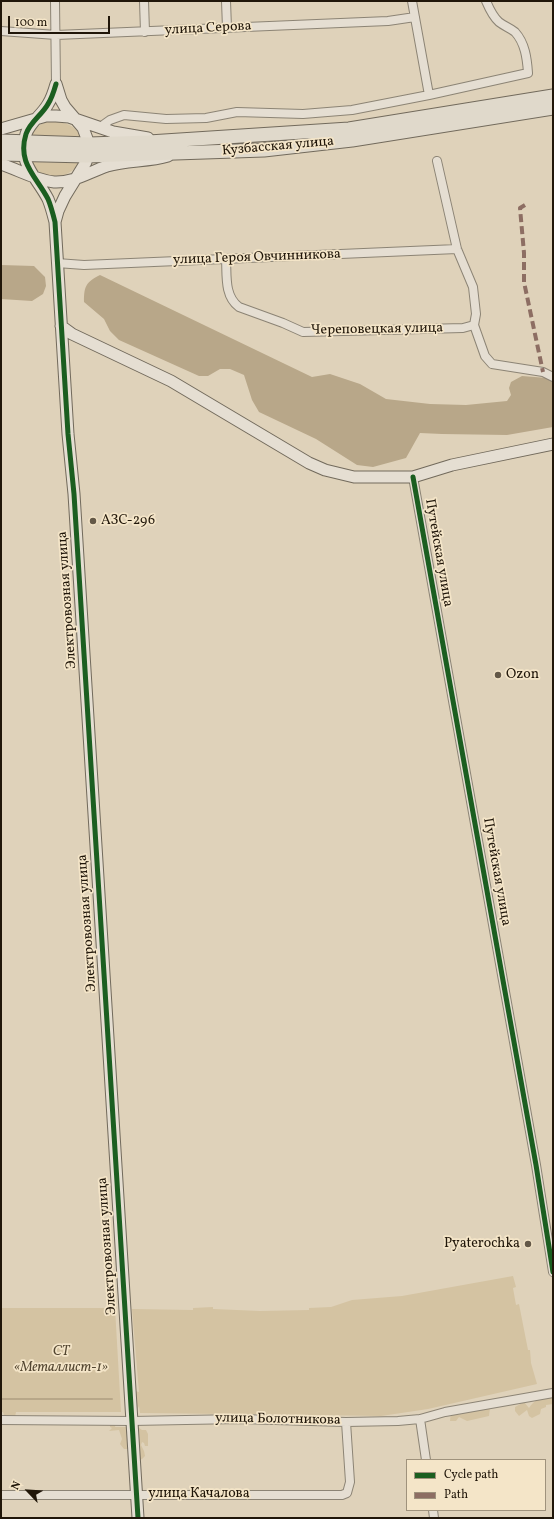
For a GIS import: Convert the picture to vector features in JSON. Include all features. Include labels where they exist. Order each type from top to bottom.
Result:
[{"type":"main road","name":"Кузбасская улица","points":[[1,154],[25,156],[178,140],[350,129],[553,96]]},
{"type":"main road","name":"Кузбасская улица","points":[[1,141],[24,142],[88,150],[178,154],[264,150],[352,140],[553,108]]},
{"type":"street","points":[[55,1],[56,84],[58,93],[65,107],[83,128],[88,150],[76,179],[60,206],[55,222]]},
{"type":"street","points":[[144,1],[145,32]]},
{"type":"street","points":[[226,1],[227,28]]},
{"type":"street","points":[[412,1],[429,95]]},
{"type":"street","points":[[101,128],[110,120],[124,115],[166,119],[206,118],[237,112],[319,114],[352,110],[528,73],[527,56],[521,42],[515,32],[498,22],[490,11],[486,1]]},
{"type":"street","name":"улица Серова","points":[[1,31],[56,35],[145,32],[388,21],[415,17]]},
{"type":"street","points":[[55,222],[47,197],[27,166],[24,142],[26,133],[31,125],[48,104],[56,84]]},
{"type":"street","points":[[1,129],[37,118],[56,116],[70,117],[113,132],[178,140]]},
{"type":"street","points":[[1,164],[43,180],[59,182],[76,179],[106,167],[133,161],[154,160],[178,154]]},
{"type":"street","points":[[437,161],[457,249],[473,287],[476,314],[474,326],[485,356],[492,364],[543,372],[553,377]]},
{"type":"street","name":"Электровозная улица","points":[[55,222],[138,1518]]},
{"type":"street","name":"улица Героя Овчинникова","points":[[57,263],[84,265],[457,249]]},
{"type":"street","name":"Череповецкая улица","points":[[226,259],[228,290],[234,303],[239,307],[303,332],[462,328],[474,326]]},
{"type":"street","points":[[61,326],[72,334],[171,382],[293,454],[320,467],[354,477],[413,477],[452,465],[553,444]]},
{"type":"street","name":"Путейская улица","points":[[413,477],[536,1165],[553,1272]]},
{"type":"street","name":"улица Болотникова","points":[[1,1420],[132,1421],[240,1419],[346,1422],[398,1421],[420,1419],[445,1412],[553,1393]]},
{"type":"street","points":[[420,1419],[426,1459]]},
{"type":"street","name":"улица Качалова","points":[[1,1495],[136,1494],[337,1496],[348,1493],[350,1482],[346,1422]]},
{"type":"green space","points":[[46,121],[66,124],[74,128],[81,137],[30,138],[36,128]]},
{"type":"green space","points":[[31,162],[80,163],[75,169],[68,173],[55,177],[41,173]]},
{"type":"green space","points":[[513,1276],[516,1287],[513,1288],[516,1305],[519,1304],[528,1350],[530,1350],[531,1363],[537,1384],[428,1409],[381,1416],[247,1414],[247,1417],[226,1417],[225,1414],[140,1413],[139,1406],[135,1414],[135,1391],[139,1392],[132,1309],[193,1310],[193,1308],[213,1307],[213,1309],[260,1311],[309,1310],[309,1308],[331,1307],[352,1300],[402,1296]]},
{"type":"green space","name":"СТ «Металлист-1»","points":[[1,1308],[115,1308],[121,1412],[16,1412],[15,1417],[5,1418],[3,1412],[1,1412]]},
{"type":"green space","points":[[553,1396],[553,1404],[546,1405],[546,1407],[541,1409],[540,1414],[532,1418],[529,1416],[527,1410],[519,1416],[515,1411],[515,1407],[524,1402],[529,1408],[538,1399],[544,1397],[551,1398]]},
{"type":"green space","points":[[486,1407],[490,1408],[489,1416],[467,1421],[459,1417],[456,1421],[450,1421],[451,1412],[458,1412],[459,1415],[461,1413],[467,1413],[468,1410]]},
{"type":"green space","points":[[110,1422],[116,1423],[115,1427],[126,1427],[129,1436],[135,1425],[142,1430],[146,1430],[148,1434],[148,1446],[145,1446],[142,1442],[141,1445],[145,1456],[142,1459],[137,1461],[128,1449],[124,1449],[120,1444],[122,1439],[119,1430],[109,1431],[112,1428],[110,1427]]},
{"type":"shaded area","points":[[1,265],[34,266],[45,277],[46,286],[43,294],[32,301],[1,299]]},
{"type":"shaded area","points":[[100,275],[312,377],[330,374],[360,384],[386,399],[430,404],[466,405],[507,401],[511,395],[509,388],[511,382],[522,376],[547,378],[553,383],[553,427],[507,435],[420,433],[406,458],[373,467],[357,465],[316,439],[259,412],[252,400],[244,375],[230,369],[220,369],[208,376],[199,376],[119,340],[110,331],[104,319],[84,302],[85,288],[89,282]]},
{"type":"waterway","points":[[1,1399],[112,1399]]},
{"type":"marked path","points":[[525,205],[520,208],[524,253],[524,282],[543,372]]},
{"type":"cycle path","points":[[56,84],[48,104],[43,112],[33,122],[26,134],[24,153],[29,169],[48,199],[55,222],[68,434],[74,494],[138,1518]]},
{"type":"cycle path","points":[[413,477],[536,1165],[553,1272]]},
{"type":"place","name":"АЗС-296","points":[[93,521]]},
{"type":"place","name":"Ozon","points":[[498,675]]},
{"type":"place","name":"Pyaterochka","points":[[528,1244]]}]
